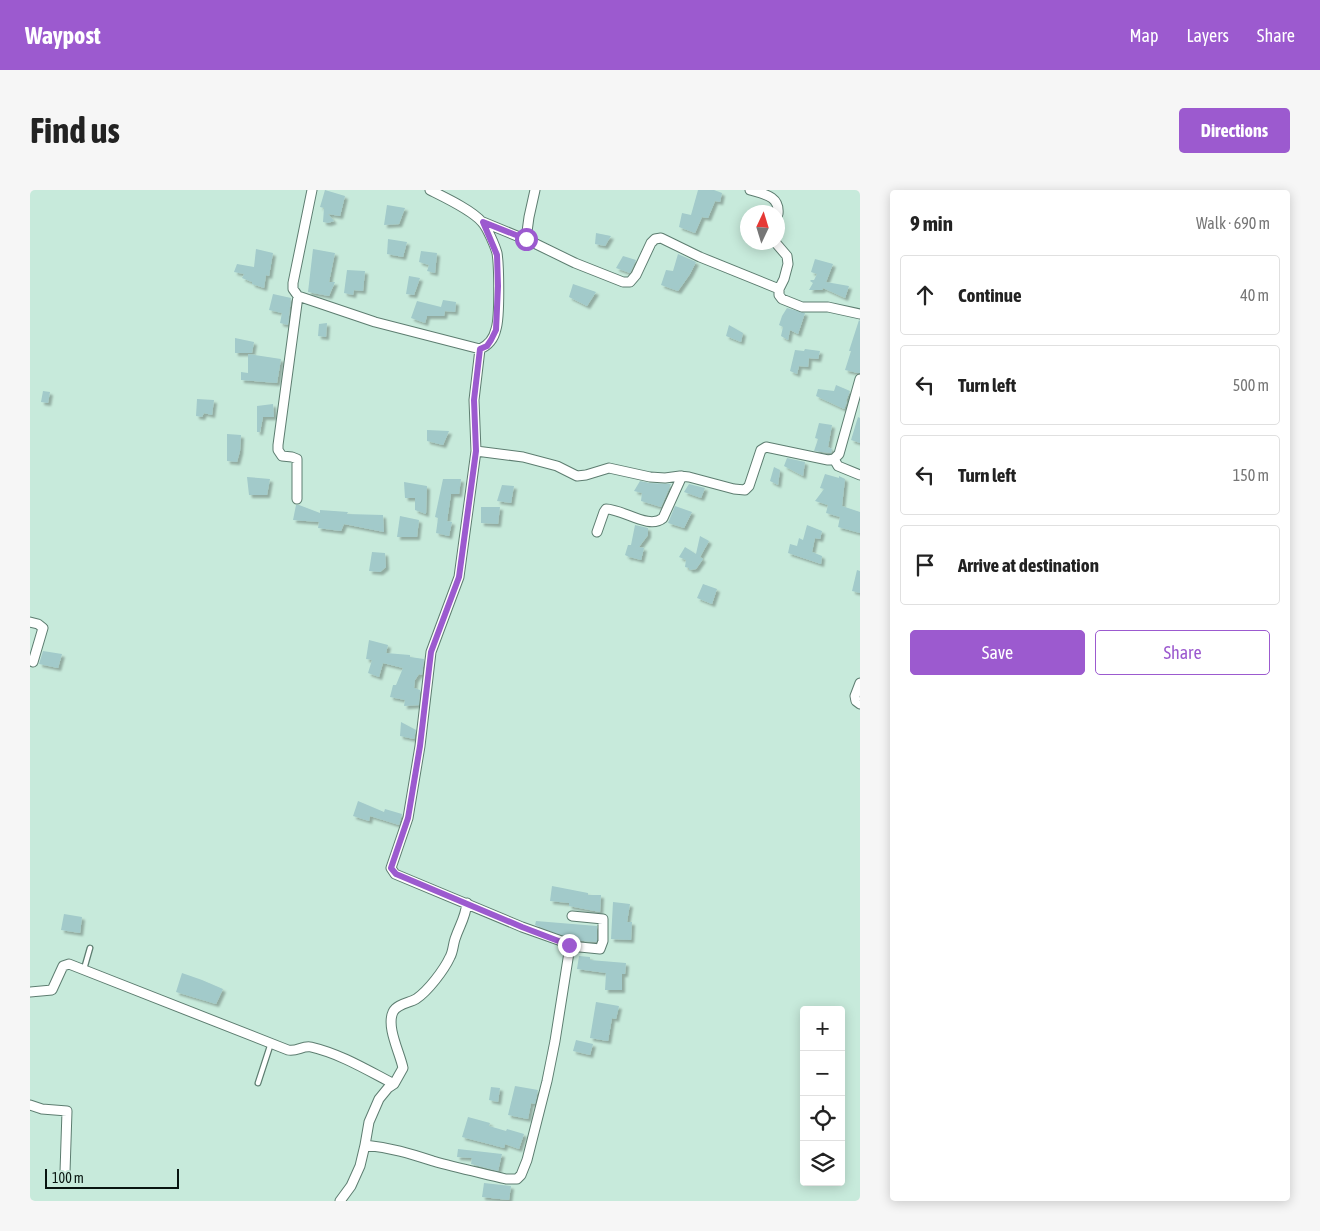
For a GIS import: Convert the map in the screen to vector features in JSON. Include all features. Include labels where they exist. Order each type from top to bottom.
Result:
[{"type":"street","points":[[312,190],[293,283],[293,289],[298,296],[375,322],[480,349],[487,346],[496,330],[498,286],[497,255],[483,222]]},
{"type":"street","points":[[430,190],[471,213],[483,222],[526,239],[575,263],[624,282],[630,282],[636,275],[651,243],[655,239],[661,238],[700,257],[779,289]]},
{"type":"street","points":[[526,239],[535,190]]},
{"type":"street","points":[[750,190],[770,196],[777,205]]},
{"type":"street","points":[[782,250],[787,256],[788,264],[779,289],[779,295],[782,299],[802,307],[828,307],[860,314]]},
{"type":"street","points":[[297,499],[297,459],[282,456],[278,450],[278,444],[298,296]]},
{"type":"street","points":[[480,349],[474,400],[476,451],[459,577],[431,652],[420,746],[408,818],[391,868],[396,874],[522,927],[567,943],[570,946],[600,949],[603,941],[603,919],[572,916]]},
{"type":"street","points":[[476,451],[524,457],[557,466],[577,476],[609,468],[650,477],[689,476],[734,489],[745,490],[749,486],[761,450],[766,447],[828,460],[834,459],[839,454],[860,379]]},
{"type":"street","points":[[834,459],[838,466],[860,475]]},
{"type":"street","points":[[597,532],[606,509],[649,522],[660,521],[682,476]]},
{"type":"street","points":[[30,622],[42,625],[43,628],[33,662]]},
{"type":"street","points":[[860,684],[855,696],[856,701],[860,704]]},
{"type":"street","points":[[340,1201],[360,1166],[369,1122],[379,1099],[394,1084],[403,1068],[394,1039],[393,1012],[399,1006],[417,998],[443,969],[451,955],[455,938],[465,917],[467,903]]},
{"type":"street","points":[[365,1145],[405,1151],[434,1161],[506,1179],[516,1179],[521,1175],[527,1160],[547,1081],[570,946]]},
{"type":"street","points":[[30,992],[52,990],[62,966],[69,964],[292,1051],[303,1047],[311,1047],[356,1063],[394,1084]]},
{"type":"street","points":[[30,1105],[42,1109],[67,1111],[65,1172]]},
{"type":"lane","points":[[84,969],[90,948]]},
{"type":"lane","points":[[258,1083],[270,1043]]},
{"type":"building","points":[[325,190],[345,196],[340,216],[328,214],[334,221],[328,223],[323,222],[324,208],[320,207]]},
{"type":"building","points":[[698,190],[714,190],[722,193],[720,202],[715,201],[708,218],[702,217],[695,233],[679,227],[682,213],[691,215]]},
{"type":"building","points":[[387,205],[405,208],[399,224],[384,225]]},
{"type":"building","points":[[596,233],[611,236],[605,246],[595,244]]},
{"type":"building","points":[[388,239],[407,242],[403,257],[387,254]]},
{"type":"building","points":[[256,249],[273,253],[269,276],[266,275],[264,288],[242,278],[244,274],[234,272],[237,264],[254,267]]},
{"type":"building","points":[[313,249],[335,253],[329,282],[335,282],[329,296],[308,292]]},
{"type":"building","points":[[421,251],[437,253],[435,273],[427,271],[429,265],[419,262]]},
{"type":"building","points":[[678,254],[696,262],[678,291],[661,285],[666,270],[673,271]]},
{"type":"building","points":[[623,256],[636,260],[630,273],[616,268]]},
{"type":"building","points":[[815,259],[833,264],[826,282],[849,286],[845,298],[823,288],[822,290],[809,290],[813,283],[810,281],[814,280],[817,274],[811,272]]},
{"type":"building","points":[[347,270],[365,271],[363,291],[354,290],[353,295],[344,293]]},
{"type":"building","points":[[409,276],[420,278],[414,295],[406,294]]},
{"type":"building","points":[[573,284],[596,292],[587,306],[569,297]]},
{"type":"building","points":[[273,294],[291,298],[288,325],[280,323],[282,313],[269,310]]},
{"type":"building","points":[[443,300],[456,302],[455,312],[445,311],[444,316],[427,316],[425,323],[411,318],[417,301],[441,307]]},
{"type":"building","points":[[787,308],[805,313],[798,334],[790,330],[788,340],[781,336],[783,327],[779,325]]},
{"type":"building","points":[[859,320],[860,373],[858,373],[845,370]]},
{"type":"building","points":[[327,323],[326,337],[318,336],[319,324]]},
{"type":"building","points":[[729,325],[743,333],[741,342],[726,336]]},
{"type":"building","points":[[235,338],[254,342],[252,353],[235,353]]},
{"type":"building","points":[[805,349],[820,351],[818,359],[809,358],[808,367],[799,366],[797,374],[790,371],[795,350],[804,351]]},
{"type":"building","points":[[248,354],[281,359],[277,383],[241,380],[241,372],[248,373]]},
{"type":"building","points":[[836,385],[850,391],[844,409],[816,396],[818,389],[834,391]]},
{"type":"building","points":[[43,391],[50,392],[48,403],[41,402]]},
{"type":"building","points":[[197,399],[214,400],[212,415],[204,413],[202,417],[196,416]]},
{"type":"building","points":[[273,404],[274,417],[263,417],[260,432],[257,432],[257,406]]},
{"type":"building","points":[[858,417],[860,418],[860,443],[851,440]]},
{"type":"building","points":[[819,423],[832,425],[828,447],[832,449],[831,453],[814,451],[818,439],[815,438]]},
{"type":"building","points":[[427,430],[449,431],[443,445],[427,441]]},
{"type":"building","points":[[227,434],[241,435],[237,462],[227,461]]},
{"type":"building","points":[[787,458],[805,462],[803,476],[784,466]]},
{"type":"building","points":[[774,467],[780,470],[778,485],[770,481]]},
{"type":"building","points":[[825,474],[845,479],[842,506],[860,512],[860,533],[838,527],[840,517],[826,513],[828,505],[815,501],[824,489],[820,488]]},
{"type":"building","points":[[247,477],[270,479],[267,495],[249,495]]},
{"type":"building","points":[[443,479],[461,479],[459,494],[451,494],[447,521],[452,522],[449,536],[436,533],[438,518],[435,517]]},
{"type":"building","points":[[640,481],[671,484],[661,507],[641,501],[642,493],[634,491]]},
{"type":"building","points":[[404,482],[427,486],[426,514],[415,510],[415,498],[405,498]]},
{"type":"building","points":[[689,484],[705,488],[701,498],[684,492]]},
{"type":"building","points":[[502,485],[514,486],[511,503],[497,501]]},
{"type":"building","points":[[296,505],[320,513],[320,510],[348,512],[347,514],[383,515],[384,532],[344,524],[341,531],[318,528],[319,522],[293,520]]},
{"type":"building","points":[[675,506],[692,512],[684,528],[668,523]]},
{"type":"building","points":[[481,507],[500,507],[498,524],[481,523]]},
{"type":"building","points":[[400,516],[419,520],[417,537],[397,537]]},
{"type":"building","points":[[635,525],[648,528],[648,535],[639,547],[644,548],[641,560],[630,557],[628,559],[629,557],[625,555],[628,545],[631,545]]},
{"type":"building","points":[[807,525],[822,531],[820,539],[815,538],[812,552],[822,556],[821,564],[788,553],[790,544],[797,546],[799,538],[803,540]]},
{"type":"building","points":[[700,536],[709,541],[700,557],[703,559],[696,569],[689,570],[689,568],[685,567],[686,560],[679,557],[685,547],[696,554]]},
{"type":"building","points":[[372,552],[385,553],[386,567],[380,572],[369,571]]},
{"type":"building","points":[[857,570],[860,571],[860,593],[852,591]]},
{"type":"building","points":[[703,584],[717,589],[712,604],[697,598]]},
{"type":"building","points":[[369,640],[388,645],[386,653],[410,655],[410,657],[424,659],[422,675],[419,674],[415,680],[414,688],[420,690],[419,705],[404,706],[405,700],[390,697],[393,685],[396,685],[403,668],[383,663],[379,677],[368,673],[372,660],[366,659]]},
{"type":"building","points":[[43,651],[62,654],[58,668],[39,664]]},
{"type":"building","points":[[401,722],[416,730],[414,739],[400,736]]},
{"type":"building","points":[[358,801],[384,812],[385,809],[402,814],[399,825],[370,816],[369,821],[353,816]]},
{"type":"building","points":[[552,886],[588,893],[588,895],[601,895],[600,912],[569,906],[569,903],[550,901]]},
{"type":"building","points":[[613,902],[630,904],[627,922],[632,922],[631,940],[611,939]]},
{"type":"building","points":[[64,914],[82,917],[80,933],[61,930]]},
{"type":"building","points":[[536,921],[597,926],[597,940],[596,942],[572,940],[535,925]]},
{"type":"building","points":[[579,956],[590,957],[590,960],[626,963],[625,974],[622,974],[622,990],[605,990],[606,973],[577,969]]},
{"type":"building","points":[[182,973],[223,989],[216,1004],[176,992]]},
{"type":"building","points":[[596,1002],[619,1006],[616,1019],[612,1018],[608,1041],[590,1038]]},
{"type":"building","points":[[576,1040],[593,1044],[590,1055],[573,1051]]},
{"type":"building","points":[[515,1086],[538,1090],[535,1104],[531,1103],[528,1119],[508,1115]]},
{"type":"building","points":[[491,1087],[500,1088],[498,1102],[489,1100]]},
{"type":"building","points":[[468,1117],[490,1123],[489,1126],[524,1134],[519,1149],[505,1144],[504,1148],[462,1137]]},
{"type":"building","points":[[458,1149],[502,1154],[498,1171],[471,1164],[472,1158],[457,1157]]},
{"type":"building","points":[[484,1183],[511,1186],[509,1200],[482,1197]]},
{"type":"route","points":[[526,239],[483,222],[497,255],[497,327],[487,346],[480,349],[474,400],[476,451],[459,577],[431,652],[420,746],[408,818],[391,868],[396,874],[569,945]]}]
